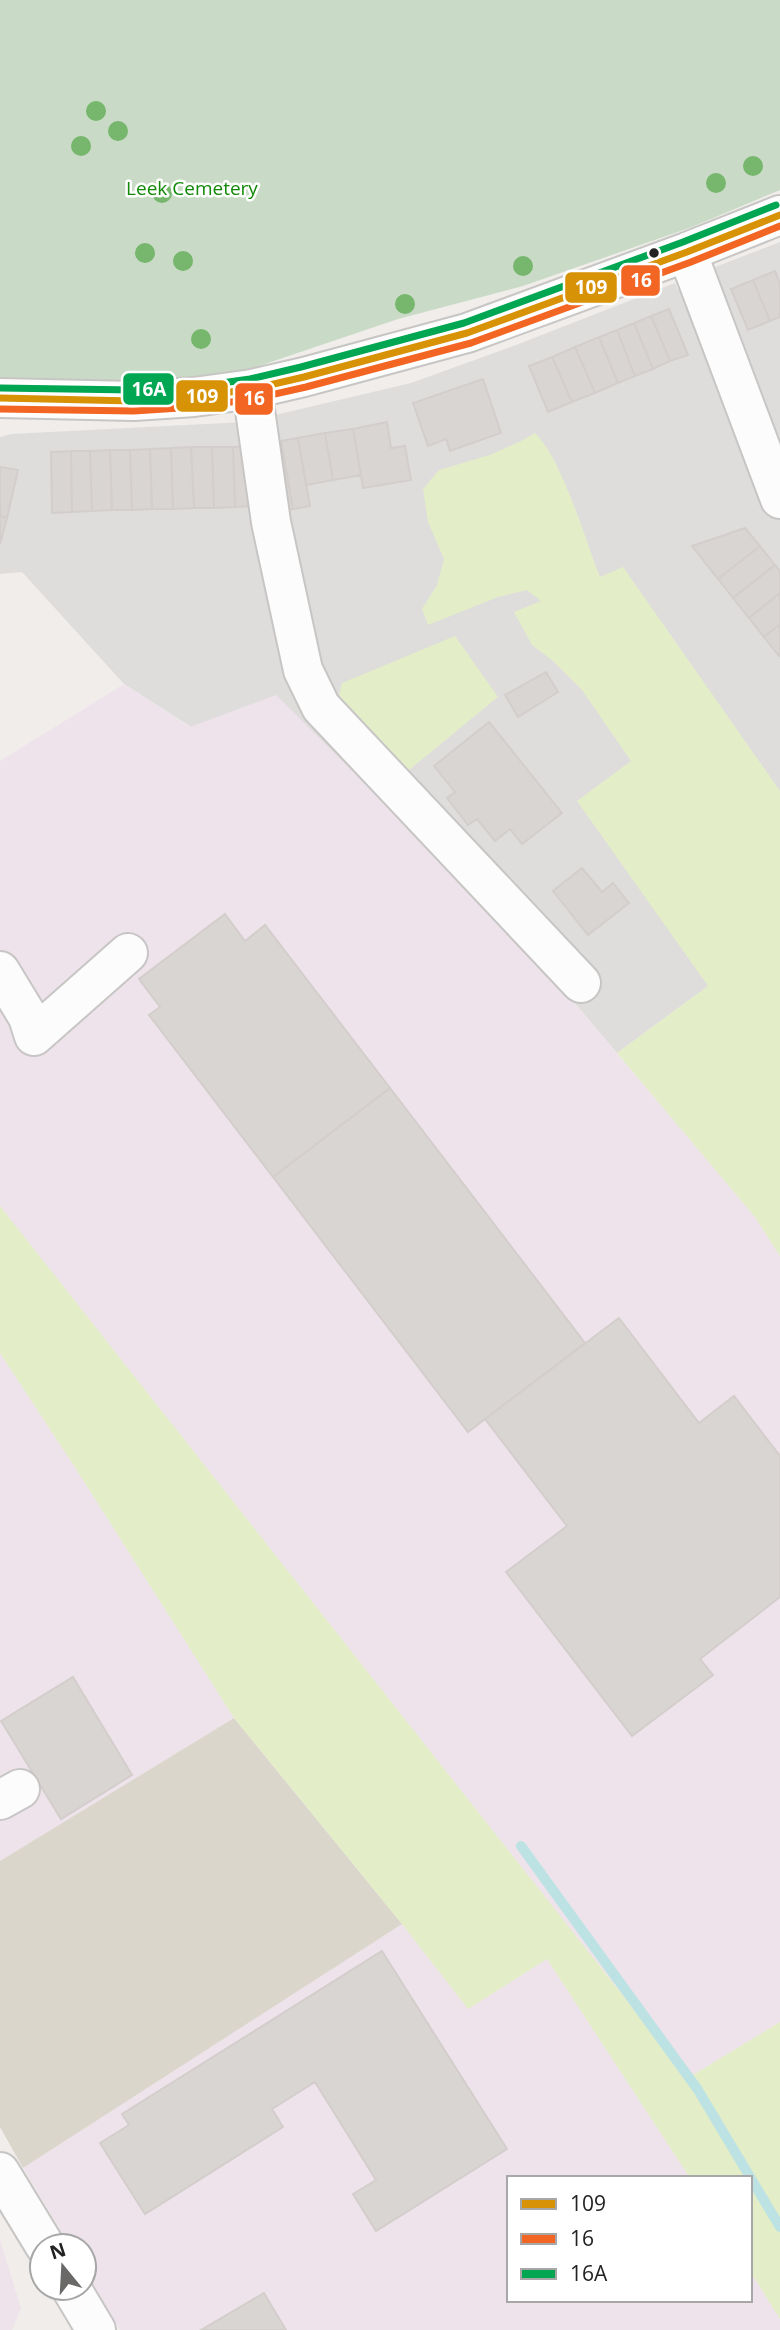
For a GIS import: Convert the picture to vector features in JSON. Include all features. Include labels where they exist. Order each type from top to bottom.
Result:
[{"type":"street","points":[[0,398],[134,401],[252,389],[354,365],[467,333],[780,215]]},
{"type":"street","points":[[687,252],[780,499]]},
{"type":"street","points":[[252,389],[271,522],[282,576],[303,670],[321,707],[581,983]]},
{"type":"street","points":[[34,1036],[128,953]]},
{"type":"street","points":[[0,971],[28,1017],[34,1036]]},
{"type":"street","points":[[0,1010],[34,1036]]},
{"type":"street","points":[[0,2172],[36,2232]]},
{"type":"street","points":[[79,2302],[96,2330]]},
{"type":"shaded area","points":[[780,242],[780,985],[753,953],[617,1053],[517,935],[124,684],[22,572],[0,574],[0,437],[11,434],[245,422],[411,383],[675,283],[678,290],[718,275],[715,267]]},
{"type":"shaded area","points":[[124,684],[190,727],[276,695],[517,935],[755,1217],[780,1256],[780,2022],[688,2078],[0,1206],[0,761]]},
{"type":"shaded area","points":[[0,1353],[234,1718],[0,1861]]},
{"type":"shaded area","points":[[234,1718],[402,1924],[23,2168],[0,2127],[0,1861]]},
{"type":"shaded area","points":[[402,1924],[468,2009],[547,1959],[689,2176],[507,2176],[507,2302],[752,2302],[752,2274],[780,2319],[780,2330],[120,2330],[98,2293],[98,2232],[62,2232],[23,2168]]},
{"type":"shaded area","points":[[0,2240],[21,2308],[12,2330],[0,2330]]},
{"type":"green space","name":"Leek Cemetery","points":[[0,0],[780,0],[780,190],[692,227],[523,286],[398,319],[247,370],[205,378],[83,383],[0,378]]},
{"type":"green space","points":[[535,433],[564,480],[600,577],[623,567],[780,791],[780,1256],[755,1217],[617,1053],[708,986],[577,801],[631,761],[582,690],[553,661],[532,645],[514,612],[541,601],[527,590],[498,597],[428,625],[422,609],[437,585],[444,559],[428,522],[423,489],[439,470],[490,455]]},
{"type":"green space","points":[[455,636],[498,697],[404,774],[337,704],[342,683]]},
{"type":"green space","points":[[0,1206],[688,2078],[780,2022],[780,2319],[752,2274],[752,2176],[689,2176],[547,1959],[468,2009],[234,1718],[0,1353]]},
{"type":"building","points":[[775,271],[780,283],[780,317],[770,321],[753,280]]},
{"type":"building","points":[[753,280],[770,321],[748,330],[731,289]]},
{"type":"building","points":[[669,309],[688,355],[670,361],[651,316]]},
{"type":"building","points":[[651,316],[670,361],[653,369],[634,323]]},
{"type":"building","points":[[634,323],[653,369],[635,376],[617,330]]},
{"type":"building","points":[[617,330],[635,376],[618,383],[599,337]]},
{"type":"building","points":[[599,337],[618,383],[595,393],[575,347]]},
{"type":"building","points":[[575,347],[595,393],[572,402],[552,357]]},
{"type":"building","points":[[552,357],[572,402],[548,412],[529,366]]},
{"type":"building","points":[[483,379],[501,433],[450,451],[446,439],[428,446],[413,403]]},
{"type":"building","points":[[387,422],[391,448],[405,446],[411,480],[363,488],[353,429]]},
{"type":"building","points":[[353,429],[361,475],[333,480],[325,433]]},
{"type":"building","points":[[325,433],[333,480],[306,485],[298,438]]},
{"type":"building","points":[[298,438],[310,506],[293,509],[281,441]]},
{"type":"building","points":[[281,441],[293,509],[276,512],[263,444]]},
{"type":"building","points":[[254,446],[255,506],[235,507],[233,447]]},
{"type":"building","points":[[191,447],[212,447],[214,508],[194,508]]},
{"type":"building","points":[[191,447],[194,508],[173,509],[171,448]]},
{"type":"building","points":[[212,447],[233,447],[235,507],[214,508]]},
{"type":"building","points":[[171,448],[173,509],[152,509],[150,449]]},
{"type":"building","points":[[150,449],[152,509],[132,510],[130,450]]},
{"type":"building","points":[[110,450],[130,450],[132,510],[112,510]]},
{"type":"building","points":[[110,450],[112,510],[92,511],[90,451]]},
{"type":"building","points":[[71,451],[72,512],[52,513],[51,452]]},
{"type":"building","points":[[71,451],[90,451],[92,511],[72,512]]},
{"type":"building","points":[[0,467],[18,470],[7,518],[0,516]]},
{"type":"building","points":[[0,516],[7,518],[0,544]]},
{"type":"building","points":[[745,528],[760,546],[718,579],[692,546]]},
{"type":"building","points":[[760,546],[775,565],[733,598],[718,579]]},
{"type":"building","points":[[775,565],[780,571],[780,593],[749,618],[733,598]]},
{"type":"building","points":[[780,593],[780,624],[764,637],[749,618]]},
{"type":"building","points":[[780,624],[780,656],[779,656],[764,637]]},
{"type":"building","points":[[546,672],[558,692],[518,717],[505,695]]},
{"type":"building","points":[[489,722],[562,813],[522,844],[510,829],[495,841],[477,819],[468,825],[447,798],[455,792],[434,766]]},
{"type":"building","points":[[582,868],[602,892],[613,883],[629,903],[588,935],[553,891]]},
{"type":"building","points":[[225,914],[245,941],[265,925],[390,1088],[273,1177],[149,1015],[160,1007],[139,979]]},
{"type":"building","points":[[390,1088],[585,1343],[468,1432],[273,1177]]},
{"type":"building","points":[[619,1318],[699,1423],[734,1396],[780,1456],[780,1597],[700,1659],[713,1675],[632,1736],[506,1572],[567,1526],[485,1419]]},
{"type":"building","points":[[73,1677],[132,1775],[61,1819],[1,1721]]},
{"type":"building","points":[[382,1951],[507,2149],[376,2231],[353,2194],[376,2180],[315,2082],[272,2109],[283,2127],[145,2214],[100,2143],[129,2125],[122,2114]]},
{"type":"building","points":[[264,2293],[286,2330],[201,2330]]},
{"type":"waterway","points":[[521,1846],[698,2090],[749,2176]]},
{"type":"waterway","points":[[752,2180],[780,2227]]},
{"type":"transit line","name":"16A","points":[[0,388],[134,390],[193,387],[250,379],[301,367],[464,323],[776,205]]},
{"type":"transit line","name":"109","points":[[0,398],[134,401],[194,397],[252,389],[304,377],[467,333],[780,215]]},
{"type":"transit line","name":"16","points":[[0,409],[134,411],[195,407],[253,399],[306,387],[471,343],[691,262],[780,226]]}]
